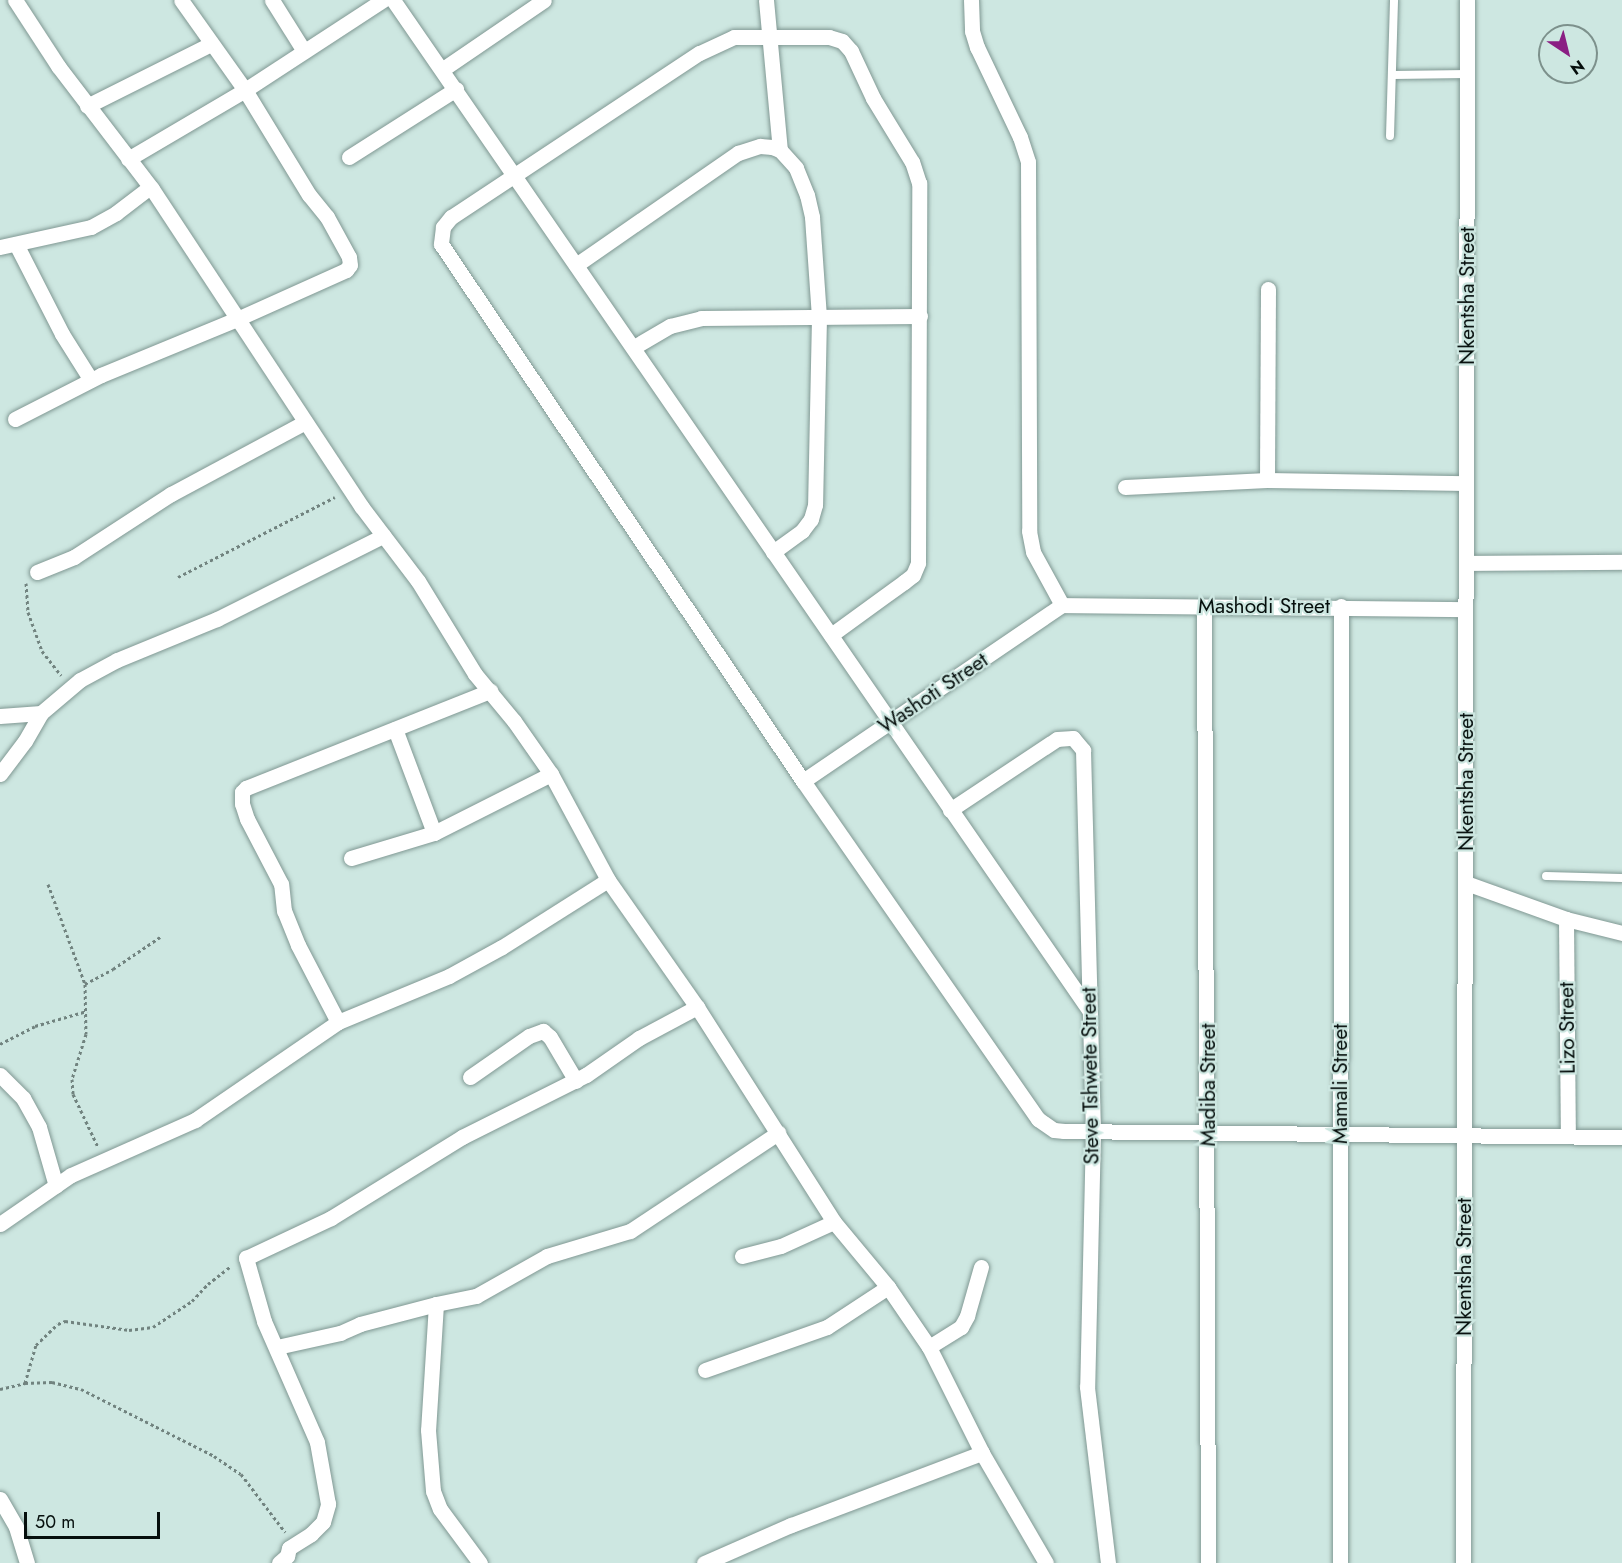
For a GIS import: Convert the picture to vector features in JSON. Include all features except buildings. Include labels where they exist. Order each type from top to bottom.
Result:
[{"type":"street","points":[[15,0],[87,106],[150,187],[350,490],[418,580],[475,674],[514,721],[551,774],[608,880],[697,1007],[834,1222],[888,1287],[930,1347],[981,1453],[1046,1563]]},
{"type":"street","points":[[15,419],[91,380],[237,319],[346,270],[351,263],[332,224],[309,195],[244,90],[181,0]]},
{"type":"street","points":[[272,0],[304,51]]},
{"type":"street","points":[[128,159],[244,90],[383,0]]},
{"type":"street","points":[[393,0],[443,69],[772,552],[1089,1010]]},
{"type":"street","points":[[443,69],[544,0]]},
{"type":"street","points":[[766,0],[780,150],[796,168],[807,195],[812,217],[819,317],[814,513],[802,531],[772,552]]},
{"type":"street","points":[[971,0],[972,31],[977,47],[1020,137],[1028,162],[1029,531],[1033,552],[1062,605]]},
{"type":"street","name":"Nkentsha Street","points":[[1463,1563],[1467,0]]},
{"type":"street","points":[[831,635],[913,575],[918,563],[921,194],[912,162],[873,98],[851,51],[843,41],[829,36],[734,38],[713,44],[515,174],[445,223],[441,232],[443,250],[803,781],[1038,1119],[1054,1130],[1465,1137],[1622,1137]]},
{"type":"street","points":[[87,106],[211,44]]},
{"type":"street","points":[[350,157],[456,89]]},
{"type":"street","points":[[576,265],[738,153],[760,146],[780,150]]},
{"type":"street","points":[[0,248],[91,227],[116,213],[150,187]]},
{"type":"street","points":[[16,244],[62,334],[91,380]]},
{"type":"street","points":[[1267,480],[1268,289]]},
{"type":"street","points":[[634,347],[663,330],[685,321],[920,316]]},
{"type":"street","points":[[37,572],[74,557],[181,488],[305,422]]},
{"type":"street","points":[[1125,487],[1267,480],[1466,483]]},
{"type":"street","points":[[0,774],[41,713],[71,687],[117,660],[217,619],[383,536]]},
{"type":"street","points":[[1466,563],[1622,562]]},
{"type":"street","name":"Mashodi Street","points":[[1062,605],[1465,609]]},
{"type":"street","name":"Washoti Street","points":[[803,781],[1062,605]]},
{"type":"street","name":"Mamali Street","points":[[1340,1563],[1341,606]]},
{"type":"street","name":"Madiba Street","points":[[1204,607],[1208,1563]]},
{"type":"street","points":[[338,1023],[298,945],[284,911],[280,884],[252,831],[241,798],[246,788],[490,691]]},
{"type":"street","points":[[0,716],[41,713]]},
{"type":"street","points":[[394,729],[434,833]]},
{"type":"street","name":"Steve Tshwete Street","points":[[950,810],[1057,739],[1073,738],[1081,745],[1085,757],[1093,1131],[1087,1387],[1108,1563]]},
{"type":"street","points":[[351,858],[434,833],[551,774]]},
{"type":"street","points":[[0,1224],[56,1186],[105,1159],[195,1120],[338,1023],[449,976],[608,880]]},
{"type":"street","points":[[1466,883],[1566,919],[1622,933]]},
{"type":"street","name":"Lizo Street","points":[[1566,919],[1568,1136]]},
{"type":"street","points":[[279,1563],[287,1556],[289,1548],[317,1528],[326,1513],[328,1504],[318,1442],[264,1322],[246,1258],[309,1231],[462,1137],[576,1081],[603,1065],[639,1038],[697,1007]]},
{"type":"street","points":[[470,1077],[528,1036],[543,1031],[550,1036],[576,1081]]},
{"type":"street","points":[[0,1075],[23,1098],[39,1127],[56,1186]]},
{"type":"street","points":[[277,1347],[340,1333],[360,1324],[436,1304],[476,1296],[547,1256],[637,1227],[777,1133]]},
{"type":"street","points":[[742,1256],[781,1246],[834,1222]]},
{"type":"street","points":[[930,1347],[961,1327],[967,1316],[981,1267]]},
{"type":"street","points":[[705,1370],[827,1327],[888,1287]]},
{"type":"street","points":[[436,1304],[428,1430],[433,1491],[440,1509],[480,1563]]},
{"type":"street","points":[[704,1563],[791,1525],[981,1453]]},
{"type":"street","points":[[0,1500],[16,1527],[27,1563]]},
{"type":"lane","points":[[1390,136],[1394,0]]},
{"type":"lane","points":[[1393,75],[1467,74]]},
{"type":"lane","points":[[1546,876],[1622,878]]},
{"type":"path","points":[[177,577],[350,490]]},
{"type":"path","points":[[37,572],[28,578],[25,586],[28,612],[44,656],[71,687]]},
{"type":"path","points":[[48,884],[85,984],[87,1011],[84,1048],[72,1079],[73,1094],[105,1159]]},
{"type":"path","points":[[85,984],[113,969],[160,937]]},
{"type":"path","points":[[0,1044],[35,1026],[87,1011]]},
{"type":"path","points":[[26,1383],[36,1345],[58,1324],[65,1321],[129,1330],[153,1327],[176,1314],[225,1270],[246,1258]]},
{"type":"path","points":[[0,1389],[26,1383],[52,1382],[81,1389],[214,1456],[241,1474],[284,1531],[289,1548]]}]
